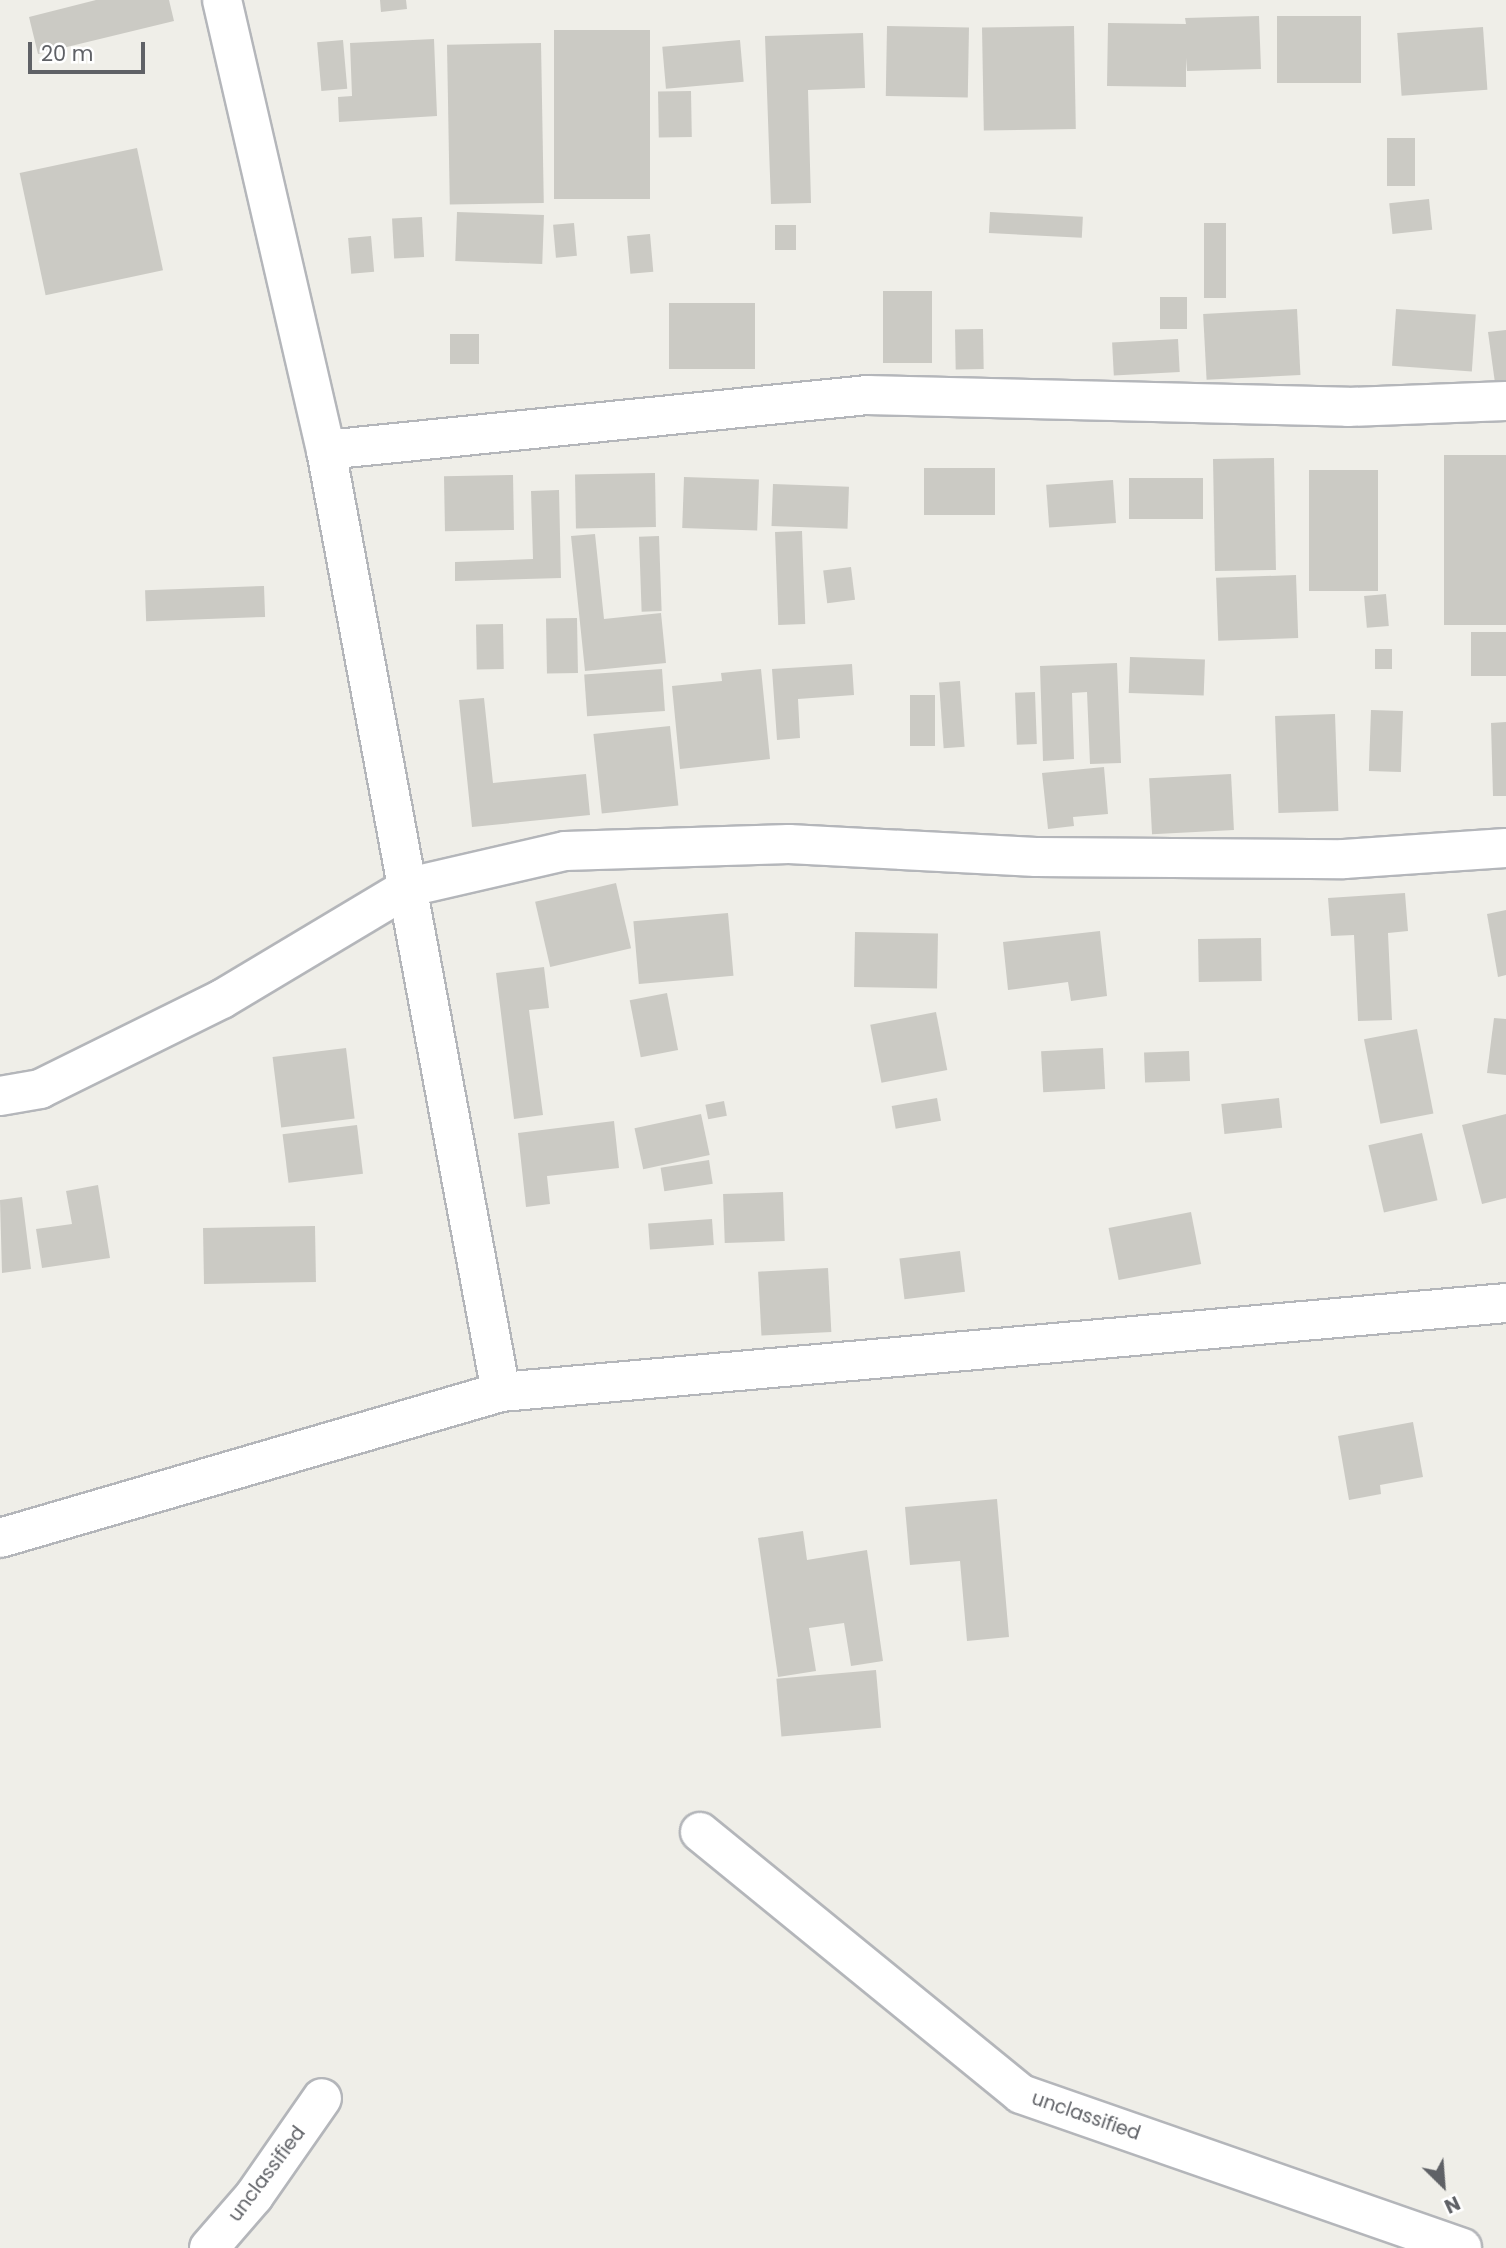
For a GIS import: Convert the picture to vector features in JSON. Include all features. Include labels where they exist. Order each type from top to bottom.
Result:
[{"type":"street","points":[[222,0],[326,450],[501,1392]]},
{"type":"street","points":[[326,450],[867,395],[1348,407],[1506,401]]},
{"type":"street","points":[[0,1096],[40,1089],[222,999],[409,887],[579,850],[789,844],[1036,857],[1344,859],[1506,848]]},
{"type":"street","points":[[0,1538],[501,1392],[1506,1303]]},
{"type":"street","name":"unclassified","points":[[700,1832],[1021,2094],[1462,2248]]},
{"type":"street","name":"unclassified","points":[[209,2248],[254,2196],[322,2098]]},
{"type":"building","points":[[96,0],[169,0],[174,21],[38,54],[29,17]]},
{"type":"building","points":[[380,0],[406,0],[407,9],[381,12]]},
{"type":"building","points":[[1259,16],[1261,69],[1187,71],[1186,58],[1186,87],[1107,86],[1108,23],[1186,24],[1185,18]]},
{"type":"building","points":[[1277,16],[1361,16],[1361,83],[1277,83]]},
{"type":"building","points":[[887,26],[969,27],[968,97],[886,96]]},
{"type":"building","points":[[1074,26],[1076,129],[984,131],[982,28]]},
{"type":"building","points":[[1483,27],[1487,90],[1402,96],[1397,33]]},
{"type":"building","points":[[554,30],[650,30],[650,199],[554,199]]},
{"type":"building","points":[[863,33],[865,88],[808,90],[811,203],[771,204],[765,36]]},
{"type":"building","points":[[434,39],[437,116],[339,122],[338,97],[352,96],[350,43]]},
{"type":"building","points":[[343,40],[347,89],[321,91],[317,42]]},
{"type":"building","points":[[740,40],[744,82],[666,89],[662,47]]},
{"type":"building","points":[[541,43],[544,203],[450,205],[447,45]]},
{"type":"building","points":[[691,91],[692,137],[659,138],[658,92]]},
{"type":"building","points":[[1387,138],[1415,138],[1415,186],[1387,186]]},
{"type":"building","points":[[137,148],[163,270],[46,295],[20,173]]},
{"type":"building","points":[[1429,199],[1432,230],[1392,234],[1389,203]]},
{"type":"building","points":[[457,212],[544,215],[542,264],[455,261]]},
{"type":"building","points":[[990,212],[1083,217],[1082,238],[989,233]]},
{"type":"building","points":[[422,217],[424,257],[394,259],[392,219]]},
{"type":"building","points":[[574,223],[577,256],[556,258],[553,225]]},
{"type":"building","points":[[1204,223],[1226,223],[1226,298],[1204,298]]},
{"type":"building","points":[[775,225],[796,225],[796,250],[775,250]]},
{"type":"building","points":[[650,234],[653,272],[630,274],[627,236]]},
{"type":"building","points":[[371,236],[374,272],[351,274],[348,238]]},
{"type":"building","points":[[883,291],[932,291],[932,363],[883,363]]},
{"type":"building","points":[[1160,297],[1187,297],[1187,329],[1160,329]]},
{"type":"building","points":[[669,303],[755,303],[755,369],[669,369]]},
{"type":"building","points":[[1297,309],[1300,375],[1207,380],[1203,314]]},
{"type":"building","points":[[1396,309],[1476,315],[1472,371],[1392,366]]},
{"type":"building","points":[[955,329],[983,329],[984,369],[956,369]]},
{"type":"building","points":[[1506,330],[1506,382],[1495,383],[1488,332]]},
{"type":"building","points":[[450,334],[479,334],[479,364],[450,364]]},
{"type":"building","points":[[1178,339],[1180,372],[1114,375],[1112,342]]},
{"type":"building","points":[[1444,455],[1506,455],[1506,625],[1444,625]]},
{"type":"building","points":[[1274,458],[1276,570],[1215,571],[1213,459]]},
{"type":"building","points":[[924,468],[995,468],[995,515],[924,515]]},
{"type":"building","points":[[1309,470],[1378,470],[1378,591],[1309,591]]},
{"type":"building","points":[[655,473],[656,527],[576,528],[575,474]]},
{"type":"building","points":[[513,475],[514,530],[445,531],[444,476]]},
{"type":"building","points":[[684,477],[759,480],[757,531],[682,528]]},
{"type":"building","points":[[1129,478],[1203,478],[1203,519],[1129,519]]},
{"type":"building","points":[[1113,480],[1116,523],[1049,528],[1046,485]]},
{"type":"building","points":[[773,484],[849,487],[847,529],[772,526]]},
{"type":"building","points":[[559,490],[561,578],[455,581],[455,562],[533,559],[531,491]]},
{"type":"building","points":[[802,531],[805,624],[778,625],[775,532]]},
{"type":"building","points":[[595,534],[604,619],[661,613],[666,663],[585,671],[571,536]]},
{"type":"building","points":[[659,536],[662,611],[642,612],[639,537]]},
{"type":"building","points":[[851,567],[855,600],[827,603],[823,570]]},
{"type":"building","points":[[1296,575],[1298,638],[1218,641],[1216,578]]},
{"type":"building","points":[[264,586],[265,617],[146,621],[145,590]]},
{"type":"building","points":[[1386,594],[1389,626],[1367,628],[1364,596]]},
{"type":"building","points":[[577,618],[578,673],[547,674],[546,619]]},
{"type":"building","points":[[476,624],[503,624],[504,669],[477,669]]},
{"type":"building","points":[[1471,632],[1506,632],[1506,676],[1471,676]]},
{"type":"building","points":[[1375,649],[1392,649],[1392,669],[1375,669]]},
{"type":"building","points":[[1130,657],[1205,660],[1204,696],[1129,693]]},
{"type":"building","points":[[1117,663],[1121,763],[1090,764],[1087,692],[1072,693],[1074,759],[1043,761],[1040,666]]},
{"type":"building","points":[[852,664],[854,695],[798,699],[800,738],[777,740],[772,669]]},
{"type":"building","points":[[662,669],[665,711],[587,716],[584,674]]},
{"type":"building","points":[[761,669],[770,759],[680,769],[672,686],[722,681],[721,673]]},
{"type":"building","points":[[960,681],[965,747],[944,748],[939,682]]},
{"type":"building","points":[[1035,692],[1037,744],[1017,745],[1015,693]]},
{"type":"building","points":[[910,695],[935,695],[935,746],[910,746]]},
{"type":"building","points":[[484,698],[493,783],[586,774],[590,815],[472,827],[459,700]]},
{"type":"building","points":[[1371,710],[1403,711],[1401,772],[1369,771]]},
{"type":"building","points":[[1335,714],[1338,811],[1278,813],[1275,716]]},
{"type":"building","points":[[1506,722],[1506,796],[1493,796],[1491,723]]},
{"type":"building","points":[[670,726],[678,806],[602,814],[593,734]]},
{"type":"building","points":[[1104,767],[1108,814],[1073,817],[1074,826],[1048,829],[1042,773]]},
{"type":"building","points":[[1231,774],[1234,830],[1152,834],[1149,778]]},
{"type":"building","points":[[616,883],[631,948],[550,967],[535,902]]},
{"type":"building","points":[[1405,893],[1408,931],[1388,933],[1392,1020],[1358,1021],[1354,935],[1331,936],[1328,898]]},
{"type":"building","points":[[1506,910],[1506,975],[1498,977],[1487,914]]},
{"type":"building","points":[[728,913],[733,976],[639,984],[633,921]]},
{"type":"building","points":[[1100,931],[1107,996],[1071,1001],[1068,982],[1008,990],[1003,942]]},
{"type":"building","points":[[855,932],[938,933],[937,988],[854,987]]},
{"type":"building","points":[[1261,938],[1262,981],[1199,982],[1198,939]]},
{"type":"building","points":[[544,967],[549,1008],[529,1010],[543,1115],[514,1119],[496,973]]},
{"type":"building","points":[[667,993],[678,1050],[641,1057],[630,1000]]},
{"type":"building","points":[[936,1012],[947,1070],[881,1083],[870,1025]]},
{"type":"building","points":[[1494,1018],[1506,1019],[1506,1075],[1487,1073]]},
{"type":"building","points":[[1417,1029],[1433,1113],[1380,1124],[1364,1039]]},
{"type":"building","points":[[346,1048],[355,1118],[281,1127],[273,1057]]},
{"type":"building","points":[[1103,1048],[1105,1089],[1043,1092],[1041,1051]]},
{"type":"building","points":[[1189,1051],[1190,1081],[1145,1083],[1144,1053]]},
{"type":"building","points":[[937,1098],[941,1121],[896,1129],[892,1106]]},
{"type":"building","points":[[1279,1098],[1282,1128],[1224,1134],[1221,1104]]},
{"type":"building","points":[[724,1101],[727,1116],[708,1119],[705,1105]]},
{"type":"building","points":[[701,1114],[710,1155],[643,1169],[634,1128]]},
{"type":"building","points":[[1506,1114],[1506,1198],[1482,1204],[1462,1125]]},
{"type":"building","points":[[614,1121],[619,1168],[547,1176],[550,1204],[526,1207],[518,1133]]},
{"type":"building","points":[[357,1125],[363,1174],[289,1183],[283,1134]]},
{"type":"building","points":[[1422,1133],[1438,1200],[1384,1213],[1368,1145]]},
{"type":"building","points":[[709,1160],[713,1184],[664,1191],[661,1168]]},
{"type":"building","points":[[98,1185],[110,1258],[42,1268],[36,1229],[72,1224],[66,1191]]},
{"type":"building","points":[[783,1192],[785,1241],[725,1243],[723,1194]]},
{"type":"building","points":[[22,1197],[31,1269],[2,1273],[0,1200]]},
{"type":"building","points":[[1191,1212],[1201,1264],[1119,1280],[1109,1228]]},
{"type":"building","points":[[712,1219],[714,1245],[650,1249],[648,1223]]},
{"type":"building","points":[[315,1226],[316,1282],[204,1284],[203,1228]]},
{"type":"building","points":[[960,1251],[965,1292],[904,1299],[899,1258]]},
{"type":"building","points":[[828,1268],[831,1332],[761,1336],[758,1272]]},
{"type":"building","points":[[1413,1422],[1423,1477],[1380,1485],[1381,1494],[1349,1500],[1338,1436]]},
{"type":"building","points":[[997,1499],[1009,1637],[967,1641],[960,1561],[910,1565],[905,1507]]},
{"type":"building","points":[[803,1531],[807,1560],[867,1550],[883,1661],[851,1666],[844,1623],[809,1628],[816,1671],[778,1677],[758,1538]]},
{"type":"building","points":[[876,1670],[881,1728],[781,1736],[776,1679]]}]
